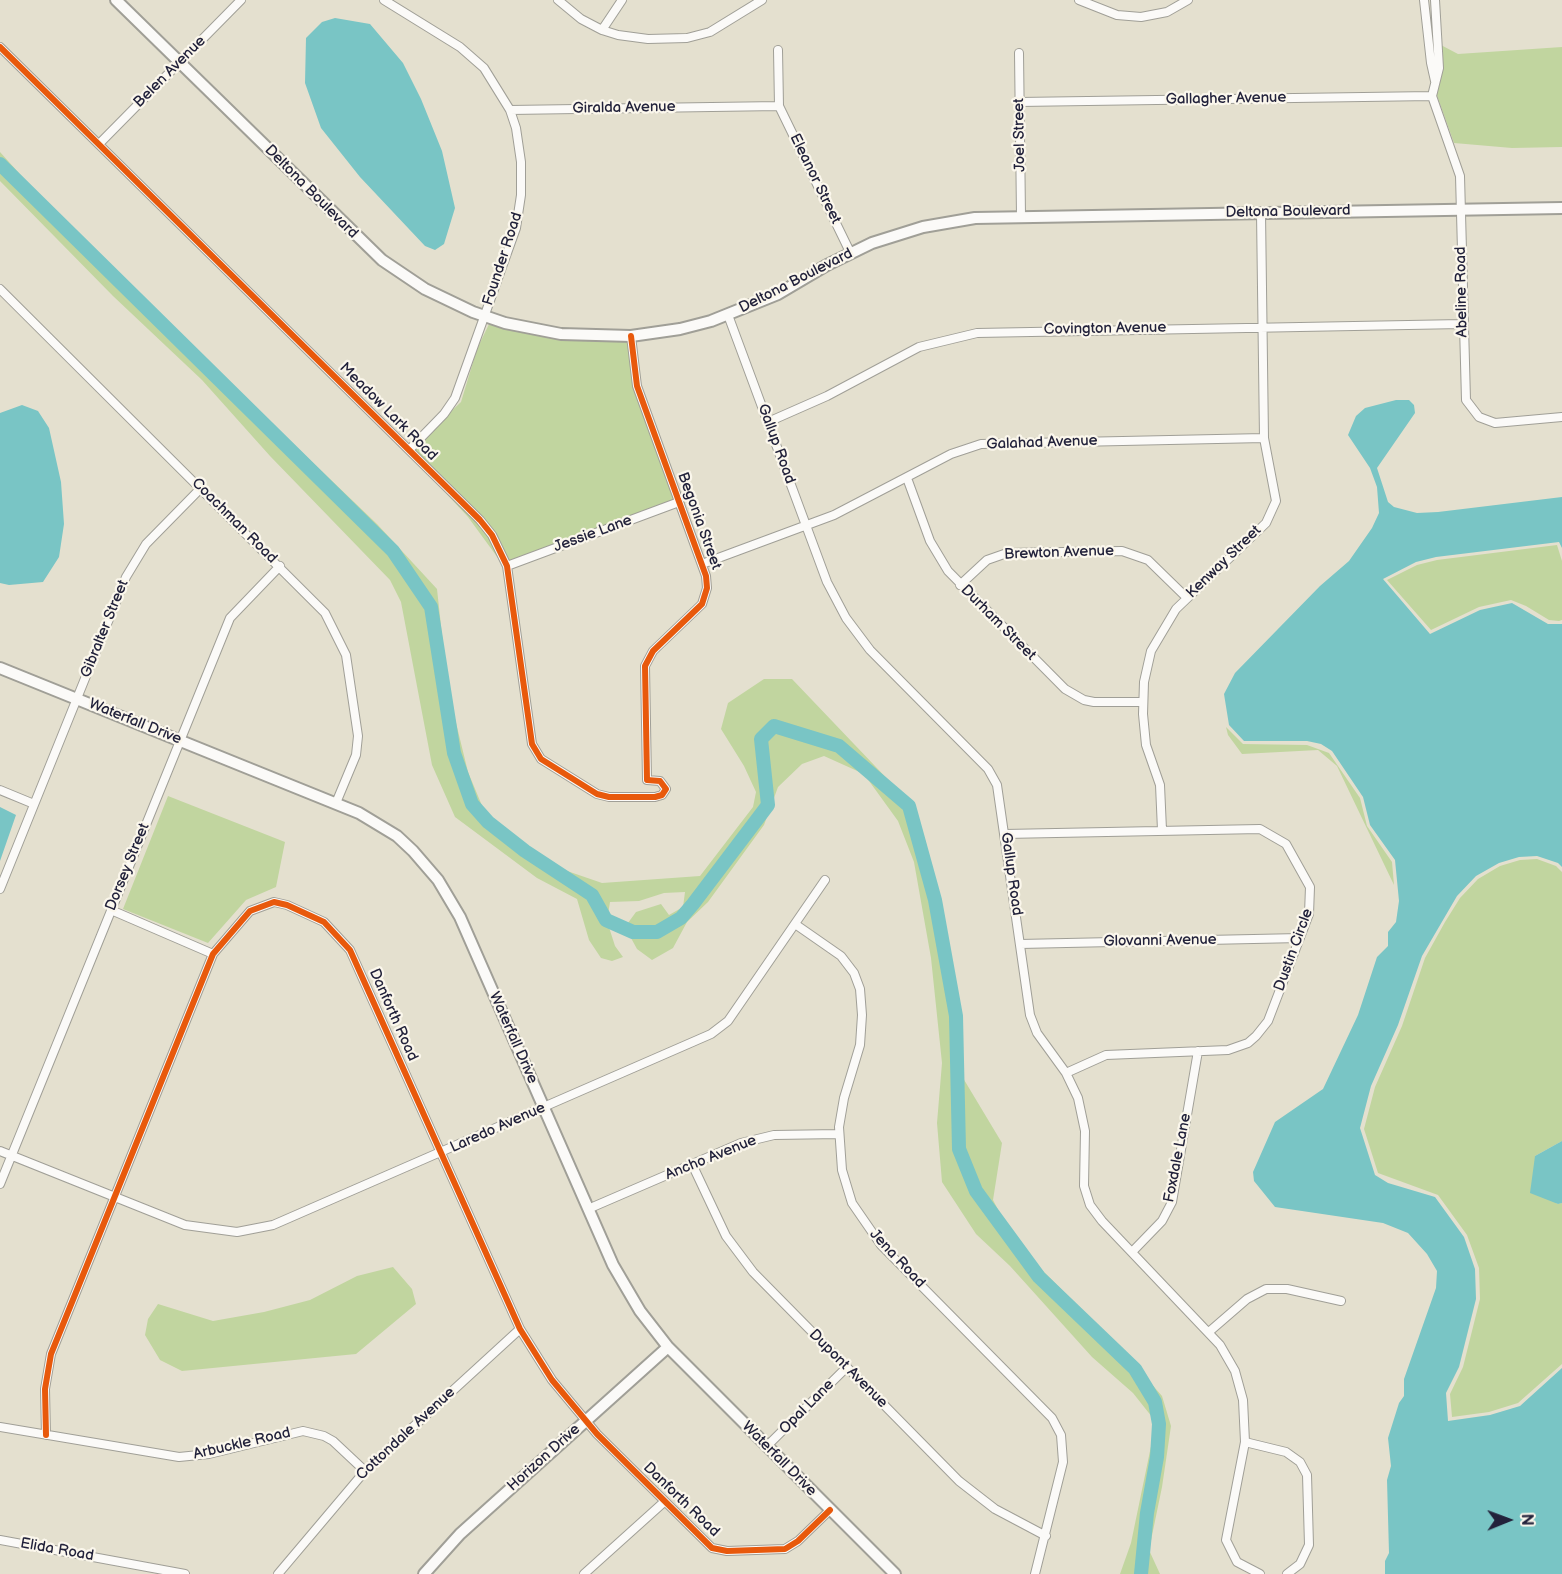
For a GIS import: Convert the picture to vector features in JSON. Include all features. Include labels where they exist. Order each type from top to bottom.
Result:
[{"type":"street","name":"Deltona Boulevard","points":[[116,0],[382,260],[425,289],[484,316],[561,334],[631,336],[680,329],[728,315],[778,294],[850,252],[923,227],[975,218],[1562,208]]},
{"type":"street","name":"Belen Avenue","points":[[99,144],[242,0]]},
{"type":"street","name":"Founder Road","points":[[384,0],[472,56],[494,80],[510,110],[520,145],[519,212],[484,316],[450,408],[409,450]]},
{"type":"street","points":[[558,0],[582,19],[602,30],[630,38],[648,39],[699,36],[721,26],[762,0]]},
{"type":"street","points":[[602,30],[622,0]]},
{"type":"street","points":[[1079,0],[1117,15],[1141,17],[1167,12],[1188,0]]},
{"type":"street","points":[[1424,0],[1431,63],[1436,82]]},
{"type":"street","points":[[1432,96],[1439,68],[1439,37],[1435,0]]},
{"type":"street","name":"Meadow Lark Road","points":[[0,47],[480,520],[492,535],[507,566],[532,744],[541,759],[597,794],[609,797],[655,797],[662,795],[666,789]]},
{"type":"street","name":"Eleanor Street","points":[[778,50],[779,106],[850,252]]},
{"type":"street","name":"Joel Street","points":[[1018,53],[1021,216]]},
{"type":"street","name":"Gallagher Avenue","points":[[1019,102],[1432,96]]},
{"type":"street","name":"Abeline Road","points":[[1432,96],[1458,166],[1461,209],[1464,392],[1473,411],[1495,423],[1562,417]]},
{"type":"street","name":"Giralda Avenue","points":[[510,110],[779,106]]},
{"type":"street","name":"Kenway Street","points":[[1162,830],[1160,785],[1146,746],[1142,702],[1143,682],[1151,651],[1166,623],[1187,598],[1266,523],[1274,510],[1276,493],[1264,438],[1261,213]]},
{"type":"street","name":"Coachman Road","points":[[1,293],[280,566],[325,613],[341,641],[350,672],[358,746],[336,803]]},
{"type":"street","name":"Gallup Road","points":[[728,315],[827,582],[858,635],[993,776],[1000,794],[1033,1025],[1066,1073],[1078,1098],[1084,1123],[1087,1197],[1095,1214],[1210,1331],[1228,1357],[1239,1383],[1245,1414],[1245,1442],[1226,1540],[1238,1562],[1260,1574]]},
{"type":"street","name":"Covington Avenue","points":[[768,422],[827,396],[899,356],[956,336],[1001,331],[1462,324]]},
{"type":"street","name":"Begonia Street","points":[[631,336],[637,386],[708,582],[702,604],[653,651],[645,666],[647,780],[660,781],[666,789]]},
{"type":"street","name":"Galahad Avenue","points":[[702,564],[806,526],[867,500],[964,448],[996,442],[1264,438]]},
{"type":"street","name":"Durham Street","points":[[907,478],[930,541],[948,571],[1074,695],[1094,702],[1142,702]]},
{"type":"street","name":"Gibralter Street","points":[[0,889],[118,594],[136,558],[158,530],[201,488]]},
{"type":"street","name":"Jessie Lane","points":[[507,566],[680,502]]},
{"type":"street","name":"Brewton Avenue","points":[[960,585],[987,560],[1007,553],[1122,551],[1148,560],[1187,598]]},
{"type":"street","name":"Dorsey Street","points":[[0,1184],[230,618],[280,566]]},
{"type":"street","name":"Waterfall Drive","points":[[0,668],[336,803],[378,823],[397,837],[438,880],[460,917],[588,1209],[626,1289],[668,1347],[895,1574]]},
{"type":"street","points":[[0,790],[34,804]]},
{"type":"street","name":"Dustin Circle","points":[[1005,834],[1251,828],[1278,837],[1293,852],[1310,887],[1311,906],[1262,1030],[1238,1047],[1106,1055],[1066,1073]]},
{"type":"street","name":"Laredo Avenue","points":[[0,1151],[185,1225],[222,1232],[246,1231],[289,1219],[544,1108],[720,1028],[825,880]]},
{"type":"street","name":"Danforth Road","points":[[46,1435],[45,1389],[51,1353],[213,954],[250,911],[265,903],[287,904],[311,915],[334,930],[357,961],[520,1329],[552,1380],[585,1421],[705,1544],[727,1551],[785,1549],[798,1541],[830,1510]]},
{"type":"street","points":[[111,910],[213,954]]},
{"type":"street","name":"Jena Road","points":[[795,924],[848,964],[860,989],[862,1015],[860,1045],[844,1098],[839,1134],[846,1186],[856,1210],[870,1232],[1057,1425],[1064,1443],[1064,1462],[1035,1574]]},
{"type":"street","name":"Glovanni Avenue","points":[[1020,944],[1300,938]]},
{"type":"street","name":"Foxdale Lane","points":[[1132,1252],[1162,1221],[1172,1202],[1198,1051]]},
{"type":"street","name":"Ancho Avenue","points":[[588,1209],[757,1138],[791,1134],[839,1134]]},
{"type":"street","name":"Dupont Avenue","points":[[692,1164],[716,1218],[739,1256],[976,1495],[1015,1521],[1046,1536]]},
{"type":"street","points":[[1210,1331],[1247,1299],[1266,1290],[1287,1288],[1341,1301]]},
{"type":"street","name":"Cottondale Avenue","points":[[278,1574],[365,1471],[520,1329]]},
{"type":"street","name":"Horizon Drive","points":[[424,1574],[460,1534],[668,1347]]},
{"type":"street","name":"Opal Lane","points":[[767,1446],[847,1367]]},
{"type":"street","name":"Arbuckle Road","points":[[0,1427],[179,1457],[209,1454],[303,1431],[313,1432],[333,1441],[365,1471]]},
{"type":"street","points":[[1245,1442],[1286,1452],[1300,1462],[1307,1475],[1308,1551],[1300,1564],[1287,1574]]},
{"type":"street","points":[[584,1574],[663,1502]]},
{"type":"street","name":"Elida Road","points":[[0,1540],[185,1574]]},
{"type":"green space","points":[[1439,44],[1458,54],[1562,47],[1562,147],[1512,148],[1454,143],[1434,87]]},
{"type":"green space","points":[[0,152],[71,231],[377,524],[437,589],[448,690],[468,772],[488,820],[544,863],[602,883],[700,876],[753,807],[756,792],[744,766],[721,729],[728,703],[764,679],[792,679],[916,809],[926,843],[960,1073],[1002,1143],[993,1200],[1016,1244],[1121,1349],[1162,1396],[1171,1426],[1149,1550],[1160,1574],[1120,1574],[1131,1543],[1156,1422],[1133,1393],[1092,1357],[1010,1266],[976,1234],[942,1182],[937,1123],[942,1063],[931,958],[914,862],[898,821],[864,774],[824,756],[802,764],[778,787],[764,825],[708,902],[687,922],[673,948],[652,960],[637,949],[625,927],[636,912],[661,904],[669,915],[683,907],[685,892],[664,893],[639,901],[610,902],[607,921],[615,946],[623,957],[612,961],[601,958],[589,940],[577,899],[537,878],[455,817],[432,765],[401,602],[390,580],[270,456],[202,380],[113,296],[0,181]]},
{"type":"green space","points":[[490,322],[560,338],[633,340],[650,433],[685,503],[506,569],[468,517],[408,452],[461,402],[477,349]]},
{"type":"green space","points":[[1557,545],[1562,561],[1562,620],[1559,621],[1549,620],[1511,600],[1479,607],[1431,630],[1387,580],[1417,565],[1437,560]]},
{"type":"green space","points":[[1226,727],[1243,744],[1307,745],[1329,753],[1360,798],[1367,826],[1392,862],[1394,885],[1337,766],[1318,750],[1242,754],[1228,735]]},
{"type":"green space","points":[[168,796],[285,842],[276,887],[246,900],[208,943],[123,909]]},
{"type":"green space","points":[[1537,859],[1556,866],[1562,872],[1562,1141],[1535,1156],[1557,1204],[1562,1203],[1562,1364],[1518,1403],[1489,1412],[1452,1417],[1450,1394],[1463,1367],[1480,1299],[1479,1268],[1467,1235],[1438,1195],[1378,1173],[1364,1129],[1375,1087],[1402,1026],[1425,958],[1460,898],[1478,879],[1500,866],[1520,860]]},
{"type":"green space","points":[[393,1267],[412,1289],[416,1304],[356,1354],[182,1371],[160,1360],[145,1335],[148,1319],[158,1304],[213,1321],[264,1312],[310,1300],[357,1276]]},
{"type":"water","points":[[335,18],[370,24],[403,63],[421,99],[442,151],[455,208],[444,244],[435,250],[425,246],[360,177],[321,128],[305,83],[306,38],[322,22]]},
{"type":"water","points":[[1396,400],[1409,400],[1414,405],[1415,413],[1377,468],[1388,502],[1394,507],[1417,513],[1438,512],[1562,497],[1562,548],[1559,542],[1436,557],[1416,562],[1383,579],[1430,634],[1480,610],[1512,603],[1548,624],[1562,624],[1562,867],[1558,863],[1537,856],[1519,857],[1499,863],[1476,876],[1457,896],[1422,956],[1398,1025],[1371,1086],[1360,1128],[1375,1175],[1388,1183],[1435,1197],[1464,1237],[1475,1269],[1476,1299],[1459,1367],[1446,1393],[1448,1421],[1490,1415],[1520,1406],[1562,1368],[1562,1574],[1385,1574],[1385,1561],[1389,1553],[1387,1480],[1391,1466],[1388,1438],[1399,1403],[1404,1396],[1404,1379],[1436,1288],[1437,1271],[1427,1254],[1408,1233],[1383,1223],[1275,1207],[1254,1181],[1253,1172],[1275,1122],[1323,1089],[1358,1015],[1377,957],[1388,946],[1388,932],[1396,922],[1399,901],[1395,860],[1370,825],[1363,797],[1332,751],[1321,744],[1307,741],[1244,741],[1229,725],[1224,694],[1235,673],[1320,586],[1349,561],[1372,528],[1379,513],[1377,487],[1370,468],[1348,435],[1356,416],[1365,408]]},
{"type":"water","points":[[22,405],[38,411],[49,428],[61,482],[64,524],[59,557],[43,582],[9,585],[0,583],[0,413]]},
{"type":"water","points":[[0,807],[16,815],[0,861]]},
{"type":"water","points":[[1562,1141],[1562,1203],[1558,1204],[1530,1193],[1535,1156]]},
{"type":"waterway","points":[[0,164],[393,551],[431,607],[454,753],[472,804],[488,822],[525,851],[592,895],[606,920],[633,932],[657,932],[681,918],[768,805],[761,739],[774,726],[839,746],[909,806],[935,900],[956,1016],[959,1149],[976,1191],[1039,1277],[1135,1369],[1155,1402],[1159,1424],[1157,1457],[1147,1513],[1141,1574]]},
{"type":"cycle path","points":[[0,47],[480,520],[492,535],[507,566],[532,744],[541,759],[597,794],[609,797],[655,797],[662,795],[666,789],[660,781],[647,780],[645,666],[653,651],[702,604],[707,588],[706,576],[637,386],[631,336]]},
{"type":"cycle path","points":[[46,1435],[45,1389],[51,1354],[213,954],[250,911],[274,902],[287,905],[324,922],[350,950],[520,1329],[552,1380],[597,1434],[712,1548],[727,1551],[785,1549],[798,1541],[830,1510]]}]
